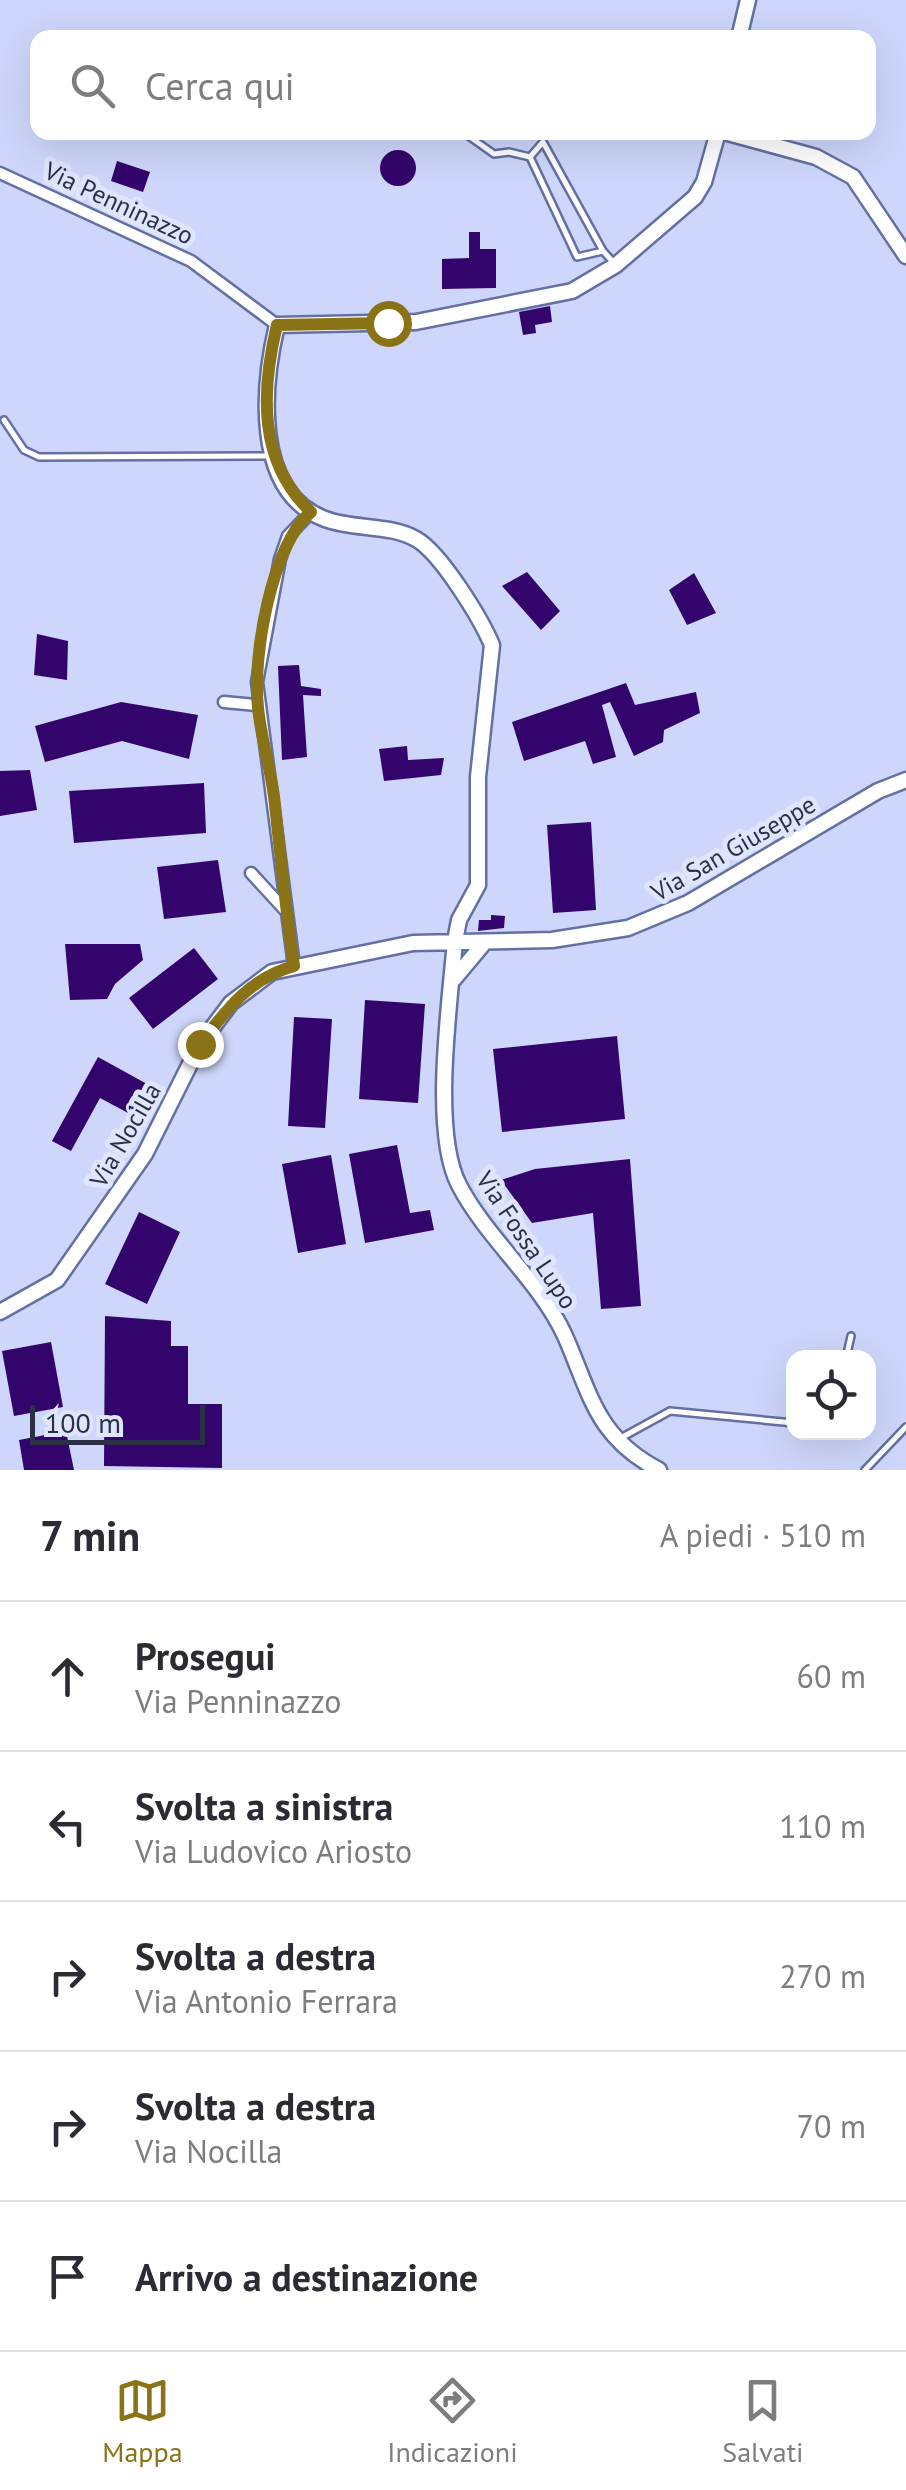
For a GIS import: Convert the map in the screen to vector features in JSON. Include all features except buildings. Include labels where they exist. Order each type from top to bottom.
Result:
[{"type":"street","points":[[741,30],[748,0]]},
{"type":"street","points":[[294,966],[275,800],[257,705],[262,648],[280,558],[288,536],[311,512],[293,495],[274,456],[266,398],[277,325],[416,322],[464,316],[572,291],[616,265],[695,196],[718,140]]},
{"type":"street","points":[[751,140],[816,157],[852,177],[906,256]]},
{"type":"street","name":"Via Penninazzo","points":[[0,173],[190,261],[277,325]]},
{"type":"street","name":"Via Fossa Lupo","points":[[311,512],[337,523],[401,534],[425,546],[492,646],[493,672],[478,777],[478,885],[459,920],[455,941],[446,1137],[459,1185],[564,1335],[578,1376],[616,1441],[632,1456],[658,1470]]},
{"type":"street","points":[[224,702],[257,705]]},
{"type":"street","name":"Via San Giuseppe","points":[[455,941],[608,933],[660,917],[878,791],[906,780]]},
{"type":"street","points":[[251,873],[286,910]]},
{"type":"street","name":"Via Nocilla","points":[[0,1312],[57,1280],[84,1246],[146,1154],[200,1044],[232,1003],[272,972],[412,943],[455,941]]},
{"type":"street","points":[[451,984],[485,942]]},
{"type":"lane","points":[[474,140],[494,154],[509,152],[530,157]]},
{"type":"lane","points":[[530,157],[544,142],[602,251],[616,265]]},
{"type":"lane","points":[[530,157],[577,257],[602,251]]},
{"type":"lane","points":[[4,420],[24,450],[39,457],[274,456]]},
{"type":"lane","points":[[848,1350],[851,1336]]},
{"type":"lane","points":[[616,1441],[670,1411],[786,1422]]},
{"type":"lane","points":[[865,1470],[906,1427]]},
{"type":"route","points":[[200,1044],[251,985],[272,972],[294,966],[275,800],[257,705],[267,616],[280,558],[288,536],[311,512],[282,478],[269,438],[267,374],[277,325],[388,323]]}]
